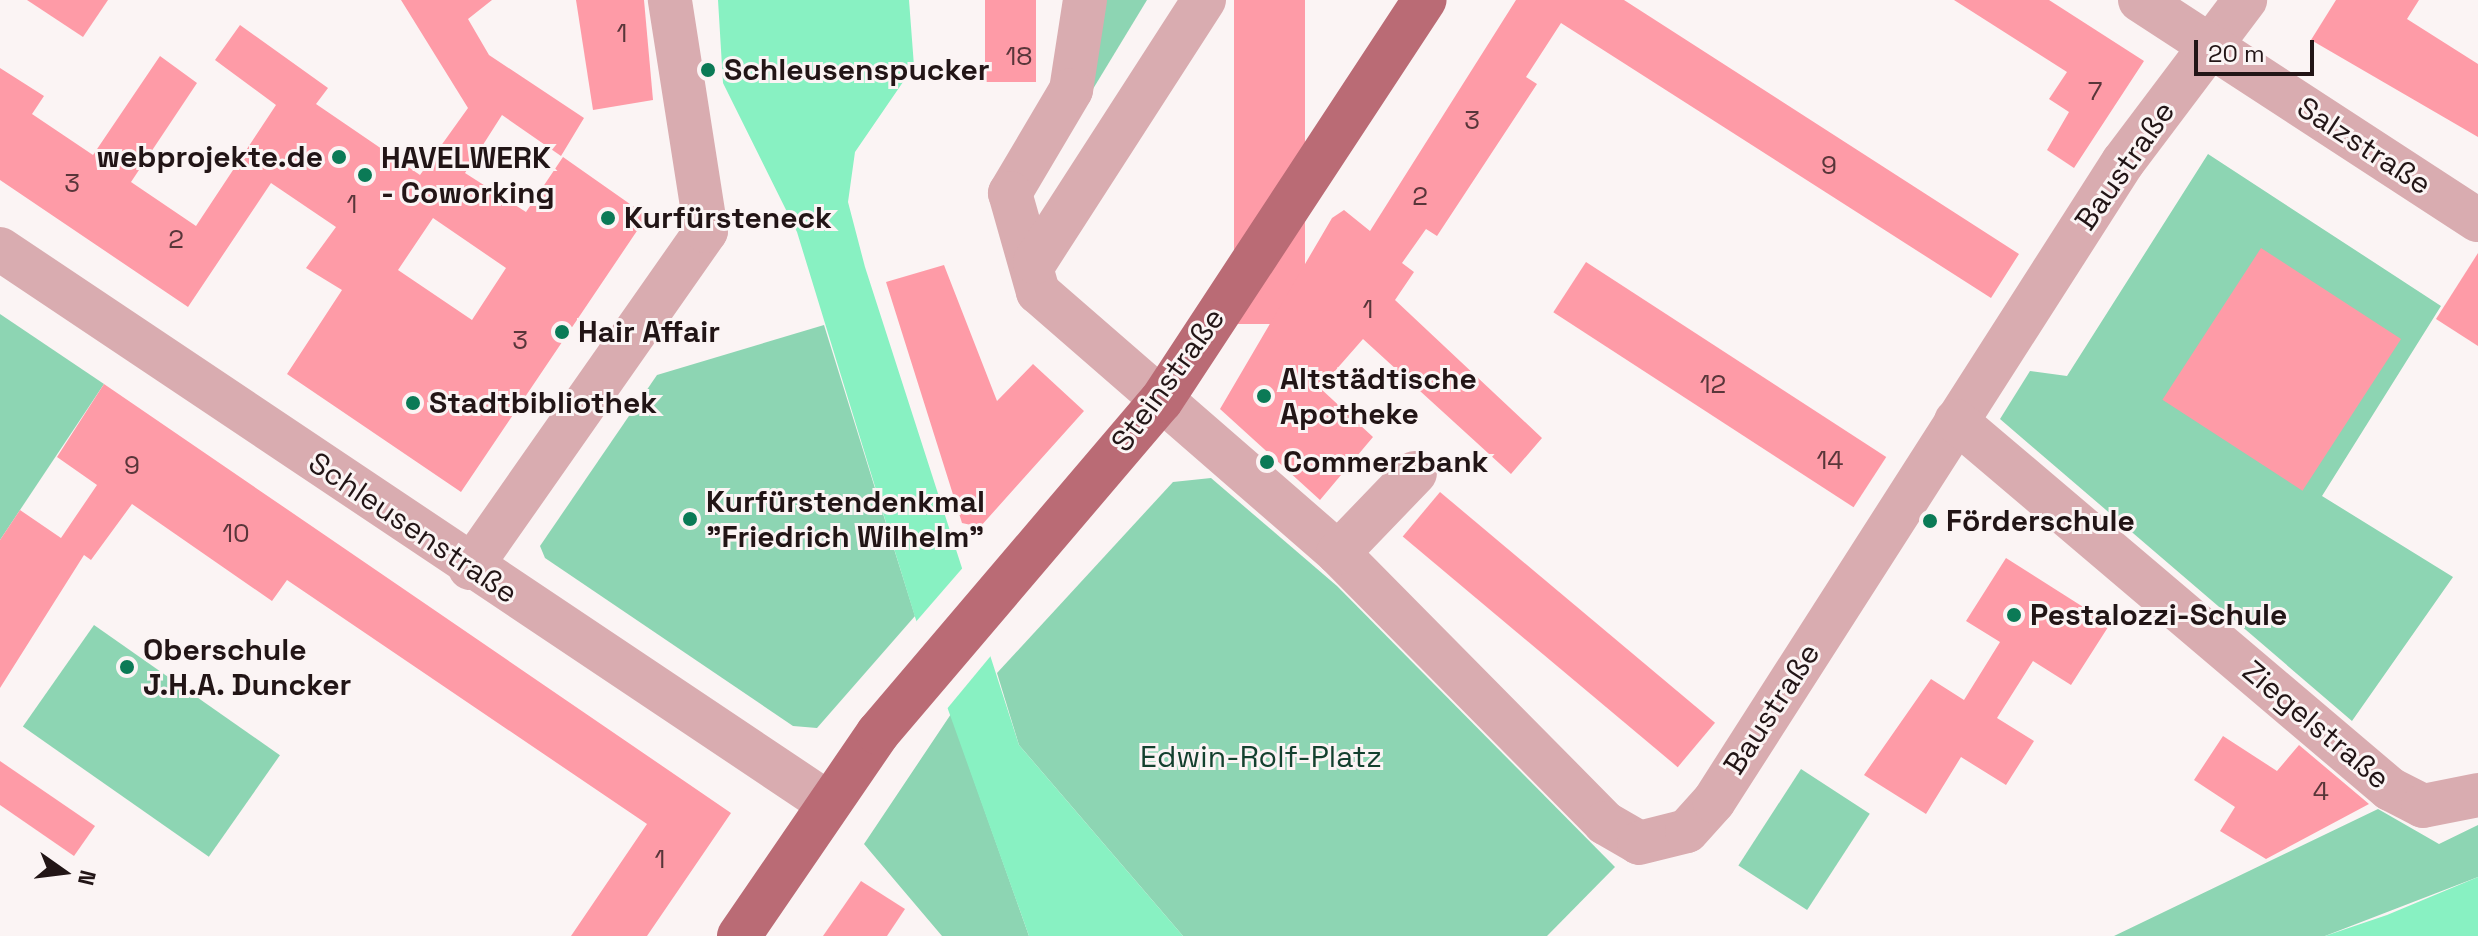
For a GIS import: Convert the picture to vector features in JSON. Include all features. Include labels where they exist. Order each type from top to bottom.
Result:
[{"type":"main road","name":"Steinstraße","points":[[739,936],[878,733],[1002,583],[1161,401],[1424,0]]},
{"type":"street","points":[[470,568],[706,231],[670,0]]},
{"type":"street","name":"Baustraße","points":[[1085,0],[1071,90],[1010,193],[1046,303],[1338,553],[1605,823],[1639,843],[1687,831],[1752,738],[2123,162],[2245,0]]},
{"type":"street","points":[[1035,262],[1204,0]]},
{"type":"street","name":"Salzstraße","points":[[2140,0],[2478,220]]},
{"type":"street","name":"Schleusenstraße","points":[[0,249],[470,568],[828,803]]},
{"type":"street","name":"Ziegelstraße","points":[[1956,421],[2390,789],[2423,806],[2478,795]]},
{"type":"street","points":[[1338,553],[1415,473]]},
{"type":"green space","points":[[1096,0],[1147,0],[1079,112]]},
{"type":"green space","points":[[2208,154],[2441,306],[2322,496],[2453,577],[2352,721],[2000,419],[2030,371],[2067,376]]},
{"type":"green space","points":[[0,314],[104,384],[0,540]]},
{"type":"green space","points":[[824,325],[915,616],[817,728],[793,726],[545,558],[540,546],[657,375]]},
{"type":"green space","name":"Edwin-Rolf-Platz","points":[[1211,478],[1337,586],[1615,867],[1547,936],[1183,936],[1019,745],[997,673],[1173,482]]},
{"type":"green space","points":[[94,625],[280,755],[209,857],[23,727]]},
{"type":"green space","points":[[951,714],[1029,936],[942,936],[864,844]]},
{"type":"green space","points":[[1801,769],[1870,814],[1807,910],[1738,865]]},
{"type":"green space","points":[[2378,809],[2439,844],[2478,825],[2478,877],[2325,936],[2114,936]]},
{"type":"shaded area","points":[[718,0],[909,0],[914,66],[855,152],[848,202],[865,267],[1019,745],[1183,936],[1029,936],[915,617],[797,232],[723,83]]},
{"type":"shaded area","points":[[2478,877],[2478,936],[2325,936],[2387,915]]},
{"type":"pier","points":[[966,564],[994,652],[946,710],[914,624]]},
{"type":"building","points":[[27,0],[108,0],[83,37]]},
{"type":"building","points":[[401,0],[492,0],[468,19],[489,55],[584,118],[561,156],[502,115],[465,173],[526,212],[563,157],[647,216],[461,492],[287,374],[342,290],[306,268],[336,227],[271,183],[188,307],[0,180],[0,68],[44,96],[32,114],[93,155],[160,56],[197,83],[131,182],[196,226],[276,105],[215,60],[240,25],[328,88],[316,104],[420,175],[468,108]],"holes":[[[433,218],[506,268],[472,320],[398,270]]]},
{"type":"building","points":[[576,0],[644,0],[653,100],[593,110]]},
{"type":"building","points":[[985,0],[1036,0],[1036,82],[985,82]]},
{"type":"building","points":[[1234,0],[1305,0],[1305,324],[1234,324]]},
{"type":"building","points":[[1516,0],[1624,0],[2019,254],[1991,298],[1561,23],[1526,77],[1537,84],[1437,236],[1426,229],[1402,263],[1414,272],[1395,300],[1542,438],[1511,474],[1363,339],[1320,388],[1373,437],[1320,500],[1220,409],[1332,218],[1344,210],[1370,231]]},
{"type":"building","points":[[1954,0],[2049,0],[2144,61],[2074,168],[2047,150],[2069,112],[2049,99],[2067,72]]},
{"type":"building","points":[[2336,0],[2419,0],[2407,19],[2478,64],[2478,137],[2311,40]]},
{"type":"building","points":[[2261,248],[2401,339],[2302,491],[2162,400]]},
{"type":"building","points":[[2478,253],[2478,346],[2436,319]]},
{"type":"building","points":[[1586,262],[1886,457],[1854,507],[1553,312]]},
{"type":"building","points":[[944,265],[997,401],[1033,364],[1084,411],[980,527],[962,523],[886,282]]},
{"type":"building","points":[[104,384],[731,813],[647,936],[571,936],[647,824],[287,580],[272,601],[132,504],[91,560],[84,555],[0,688],[0,540],[20,510],[61,538],[97,485],[57,457]]},
{"type":"building","points":[[1440,492],[1715,723],[1678,767],[1403,536]]},
{"type":"building","points":[[2006,558],[2110,624],[2071,685],[2033,661],[1997,718],[2034,741],[2006,785],[1961,757],[1926,814],[1864,775],[1931,679],[1964,700],[2000,642],[1966,621]]},
{"type":"building","points":[[2223,736],[2277,771],[2299,745],[2369,804],[2266,859],[2220,831],[2235,807],[2194,780]]},
{"type":"building","points":[[0,761],[95,826],[74,856],[0,805]]},
{"type":"building","points":[[861,881],[905,909],[887,936],[823,936]]},
{"type":"place","name":"Schleusenspucker","points":[[708,70]]},
{"type":"place","name":"webprojekte.de","points":[[339,157]]},
{"type":"place","name":"HAVELWERK - Coworking","points":[[365,175]]},
{"type":"place","name":"Kurfürsteneck","points":[[608,218]]},
{"type":"place","name":"Hair Affair","points":[[562,332]]},
{"type":"place","name":"Altstädtische Apotheke","points":[[1264,396]]},
{"type":"place","name":"Stadtbibliothek","points":[[413,403]]},
{"type":"place","name":"Commerzbank","points":[[1267,462]]},
{"type":"place","name":"Kurfürstendenkmal \"Friedrich Wilhelm\"","points":[[690,519]]},
{"type":"place","name":"Förderschule","points":[[1930,521]]},
{"type":"place","name":"Pestalozzi-Schule","points":[[2014,615]]},
{"type":"place","name":"Oberschule J.H.A. Duncker","points":[[127,667]]}]
